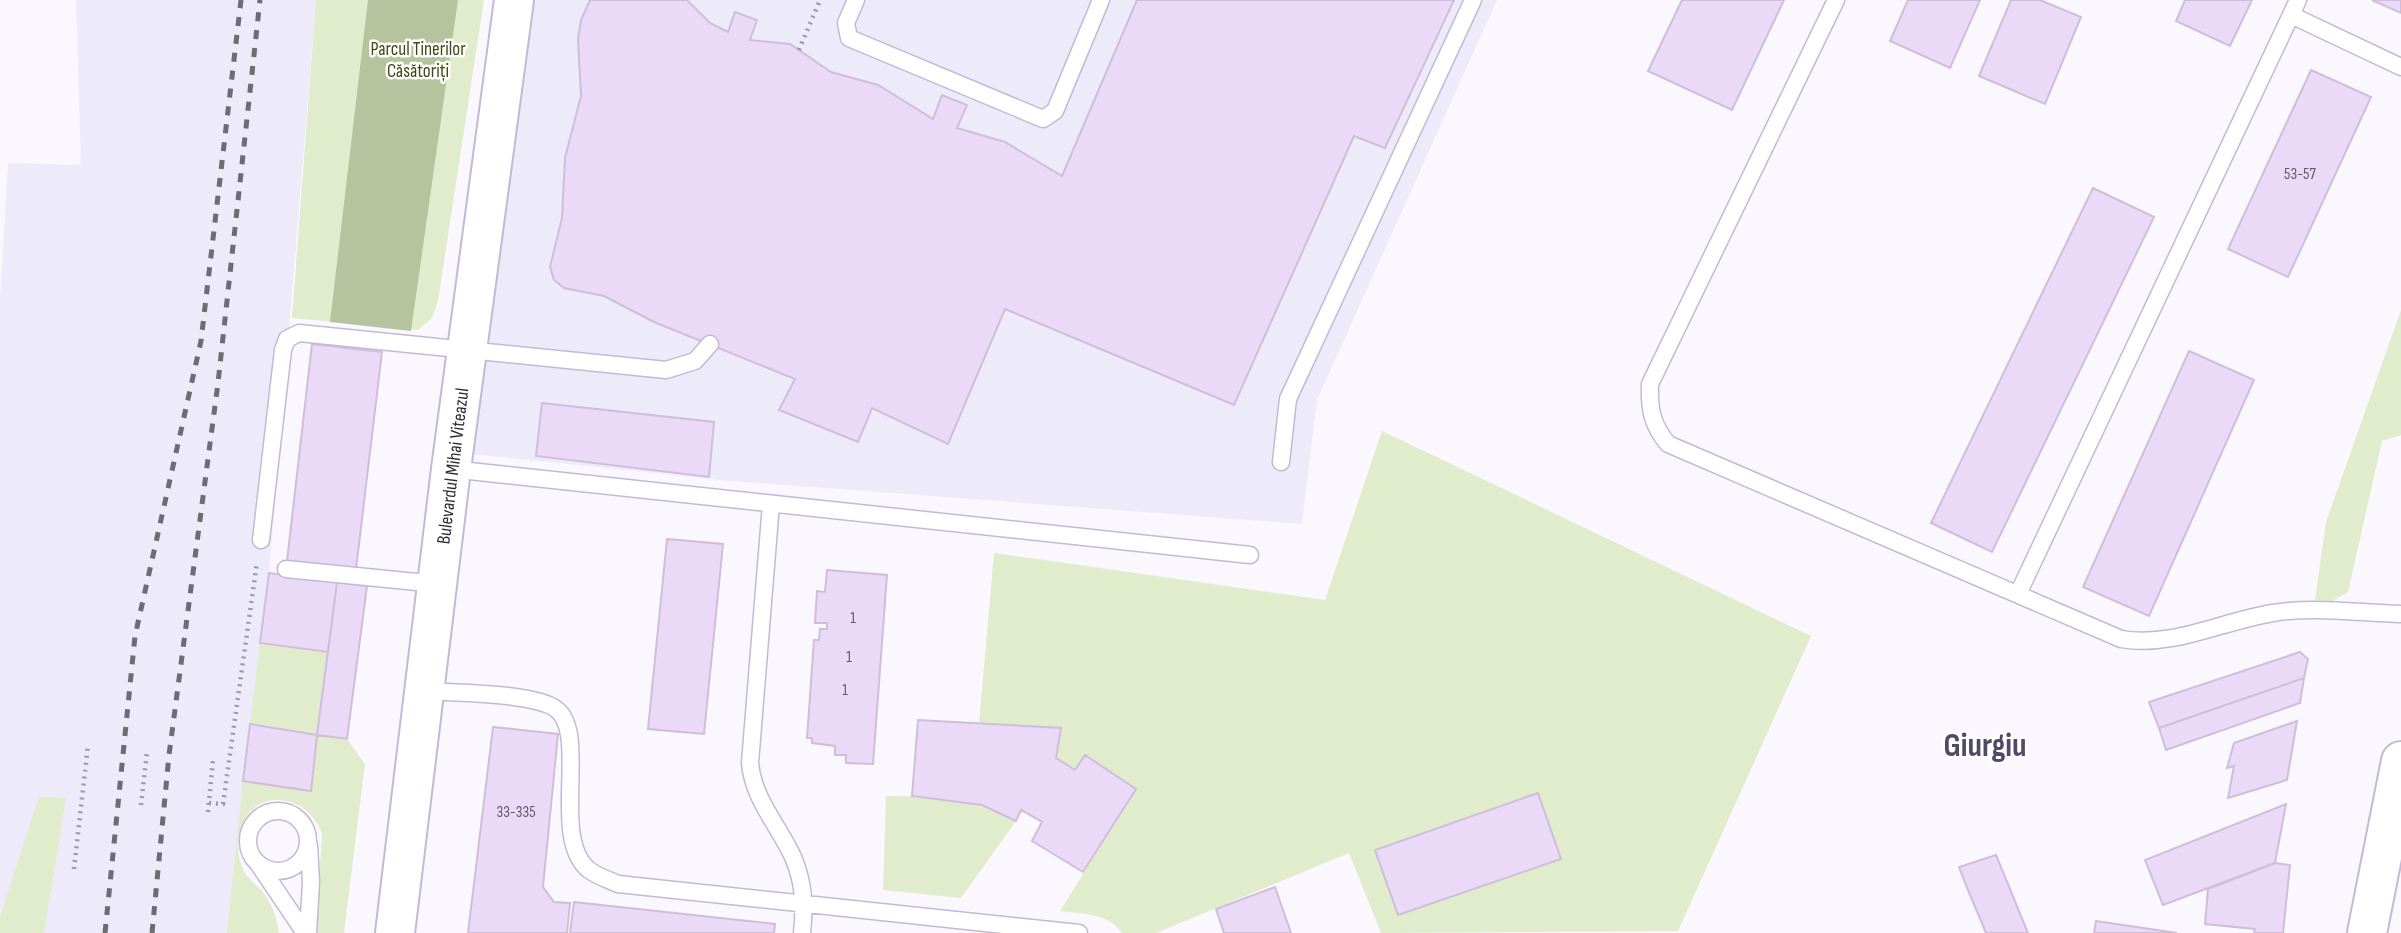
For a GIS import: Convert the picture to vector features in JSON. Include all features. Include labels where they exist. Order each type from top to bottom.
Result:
[{"type":"main road","name":"Bulevardul Mihai Viteazul","points":[[395,933],[451,469],[514,0]]},
{"type":"main road","points":[[2367,933],[2401,761]]},
{"type":"lane","points":[[856,0],[846,23],[849,38],[1043,119],[1055,111],[1101,0]]},
{"type":"lane","points":[[1281,462],[1288,398],[1473,0]]},
{"type":"lane","points":[[1836,0],[1650,384],[1649,408],[1657,431],[1668,444],[2121,639],[2141,642],[2162,640],[2275,612],[2401,614]]},
{"type":"lane","points":[[2018,594],[2295,7],[2401,67]]},
{"type":"lane","points":[[261,540],[287,339],[299,333],[666,370],[695,361],[710,344]]},
{"type":"lane","points":[[451,469],[1250,555]]},
{"type":"lane","points":[[771,504],[750,762],[756,790],[795,863],[805,903],[802,933]]},
{"type":"lane","points":[[286,569],[438,584]]},
{"type":"lane","points":[[425,691],[530,700],[554,707],[564,718],[571,742],[569,804],[574,848],[588,869],[618,884],[1079,933]]},
{"type":"lane","points":[[273,811],[293,814],[301,821],[309,841],[311,882],[307,933],[256,860],[248,842],[255,822],[273,811]]},
{"type":"lane","points":[[256,860],[274,870],[284,870],[301,860],[309,841]]},
{"type":"path","points":[[799,50],[820,0]]},
{"type":"path","points":[[209,803],[223,804],[261,540]]},
{"type":"path","points":[[74,869],[88,745]]},
{"type":"path","points":[[141,806],[146,752]]},
{"type":"path","points":[[208,812],[213,760]]},
{"type":"shaded area","points":[[76,0],[316,0],[269,573],[227,933],[0,933],[0,300],[8,163],[81,165]]},
{"type":"shaded area","points":[[518,0],[1497,0],[1317,400],[1302,524],[731,481],[453,452]]},
{"type":"green space","name":"Parcul Tinerilor Căsătoriți","points":[[316,0],[484,0],[438,301],[432,318],[418,330],[292,318]]},
{"type":"green space","name":"Parcul Tinerilor Căsătoriți","points":[[368,0],[458,0],[411,331],[330,322]]},
{"type":"green space","points":[[2401,310],[2401,435],[2382,441],[2348,592],[2332,601],[2315,600],[2326,522]]},
{"type":"green space","points":[[1382,431],[1811,636],[1678,931],[1381,933],[1349,853],[1156,933],[1122,933],[1117,926],[1102,918],[1060,911],[1136,789],[1075,770],[1056,758],[1061,728],[979,724],[994,553],[1325,600]]},
{"type":"green space","points":[[260,643],[328,652],[317,735],[250,724]]},
{"type":"green space","points":[[317,735],[347,739],[365,764],[344,933],[316,933],[322,833],[320,828],[303,808],[277,800],[262,803],[247,816],[240,833],[238,853],[244,871],[269,902],[279,933],[227,933],[243,781],[311,790]]},
{"type":"green space","points":[[886,796],[936,798],[969,803],[1001,813],[1016,821],[961,898],[883,890]]},
{"type":"green space","points":[[39,797],[66,798],[44,933],[0,933],[0,917]]},
{"type":"building","points":[[590,0],[687,0],[710,23],[728,32],[735,12],[757,20],[750,40],[790,44],[831,72],[878,85],[933,119],[942,95],[967,105],[957,128],[1005,142],[1062,176],[1137,0],[1454,0],[1385,148],[1354,136],[1234,405],[1005,309],[948,444],[872,408],[858,442],[779,410],[795,379],[654,322],[604,296],[564,288],[554,280],[550,267],[562,218],[565,158],[581,96],[578,39],[581,20]]},
{"type":"building","points":[[1682,0],[1784,0],[1732,110],[1648,71]]},
{"type":"building","points":[[1908,0],[1980,0],[1950,68],[1890,41]]},
{"type":"building","points":[[2011,0],[2040,0],[2081,17],[2045,104],[1979,76]]},
{"type":"building","points":[[2185,0],[2252,0],[2230,46],[2176,21]]},
{"type":"building","points":[[2372,0],[2401,0],[2401,13]]},
{"type":"building","points":[[2311,70],[2371,97],[2288,277],[2228,249]]},
{"type":"building","points":[[2093,188],[2154,217],[1992,552],[1931,523]]},
{"type":"building","points":[[312,344],[382,352],[356,569],[287,561]]},
{"type":"building","points":[[2189,351],[2254,380],[2149,616],[2083,587]]},
{"type":"building","points":[[542,403],[714,422],[709,477],[536,456]]},
{"type":"building","points":[[667,539],[723,544],[704,734],[648,729]]},
{"type":"building","points":[[827,570],[887,575],[873,764],[846,763],[846,755],[835,755],[835,746],[812,743],[812,738],[807,738],[814,640],[819,640],[820,629],[827,629],[827,623],[815,623],[817,591],[825,592]]},
{"type":"building","points":[[269,573],[337,582],[328,652],[260,643]]},
{"type":"building","points":[[337,582],[367,586],[347,739],[317,735]]},
{"type":"building","points":[[2300,652],[2308,659],[2304,678],[2159,728],[2149,702]]},
{"type":"building","points":[[2304,678],[2300,703],[2166,750],[2159,728]]},
{"type":"building","points":[[918,720],[1061,728],[1056,758],[1075,770],[1085,755],[1136,789],[1083,872],[1032,841],[1042,822],[1021,810],[1016,821],[982,805],[912,796]]},
{"type":"building","points":[[2297,721],[2287,780],[2228,798],[2234,766],[2227,768],[2234,743]]},
{"type":"building","points":[[250,724],[317,735],[311,791],[243,781]]},
{"type":"building","points":[[493,727],[558,734],[543,887],[554,902],[570,903],[567,933],[468,933]]},
{"type":"building","points":[[1538,793],[1561,859],[1398,915],[1375,850]]},
{"type":"building","points":[[2286,804],[2275,863],[2163,905],[2145,860]]},
{"type":"building","points":[[1996,855],[2028,933],[1986,933],[1968,890],[1959,867]]},
{"type":"building","points":[[2275,863],[2290,865],[2283,933],[2254,933],[2255,929],[2205,924],[2208,889]]},
{"type":"building","points":[[1275,887],[1291,933],[1224,933],[1216,909]]},
{"type":"building","points":[[574,902],[775,924],[774,933],[570,933]]},
{"type":"building","points":[[2096,921],[2177,933],[2094,933]]},
{"type":"railway","points":[[105,933],[135,636],[201,341],[241,0]]},
{"type":"railway","points":[[152,933],[169,755],[218,383],[260,0]]},
{"type":"district","name":"Giurgiu","points":[[1985,744]]}]
